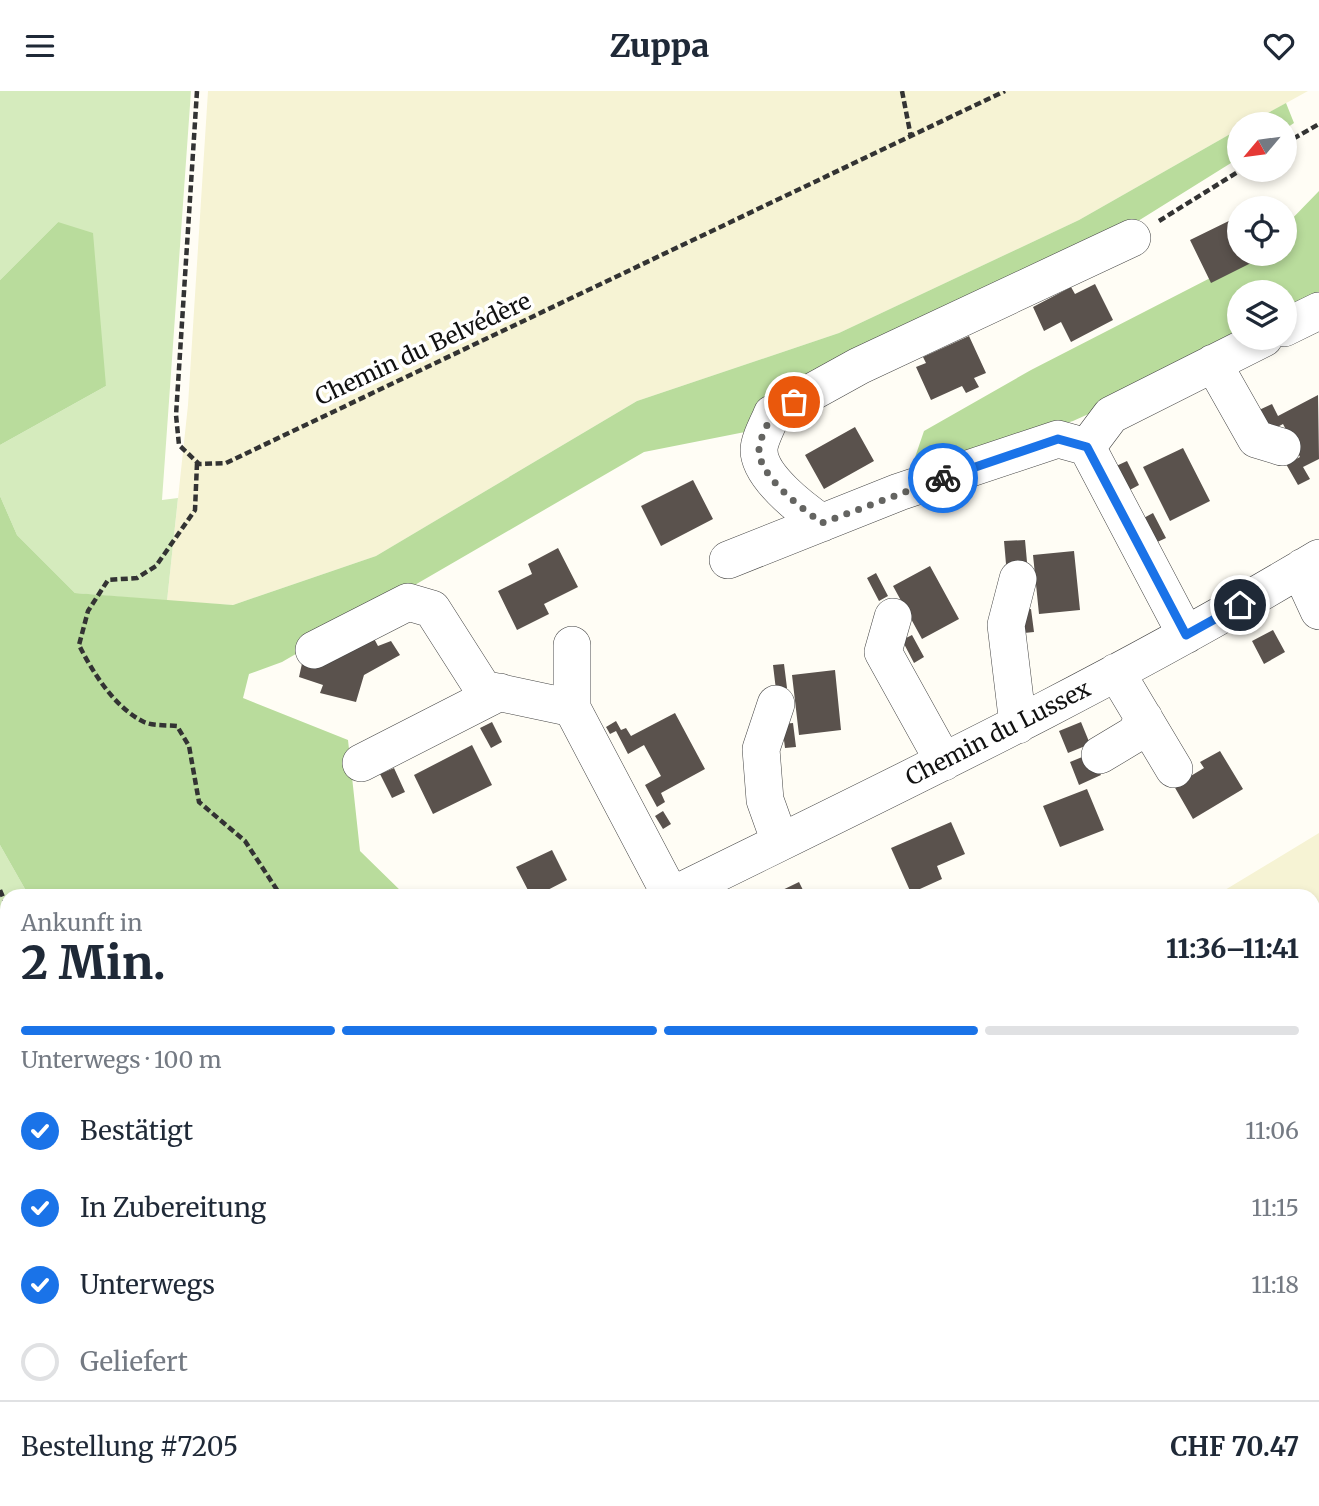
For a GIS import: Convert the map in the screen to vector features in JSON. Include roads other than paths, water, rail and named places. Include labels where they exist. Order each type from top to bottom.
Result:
[{"type":"street","points":[[822,523],[789,499],[765,469],[758,450],[772,414],[859,366],[1132,238]]},
{"type":"street","points":[[1297,322],[1319,311]]},
{"type":"street","points":[[1087,447],[1111,415],[1240,350]]},
{"type":"street","points":[[1213,363],[1256,439],[1282,447]]},
{"type":"street","points":[[728,560],[899,492],[1058,439],[1087,447],[1186,635]]},
{"type":"street","points":[[1311,563],[1307,585],[1319,611]]},
{"type":"street","name":"Chemin du Lussex","points":[[685,889],[1018,725],[1186,635],[1311,563]]},
{"type":"street","points":[[1018,579],[1006,625],[1018,725]]},
{"type":"street","points":[[314,650],[408,602],[432,609],[483,689],[572,708]]},
{"type":"street","points":[[892,617],[883,652],[944,762]]},
{"type":"street","points":[[572,645],[572,708],[667,889]]},
{"type":"street","points":[[1116,672],[1174,769]]},
{"type":"street","points":[[361,763],[500,692]]},
{"type":"street","points":[[776,704],[761,749],[765,800],[780,842]]},
{"type":"street","points":[[1100,755],[1135,734],[1144,718]]}]
